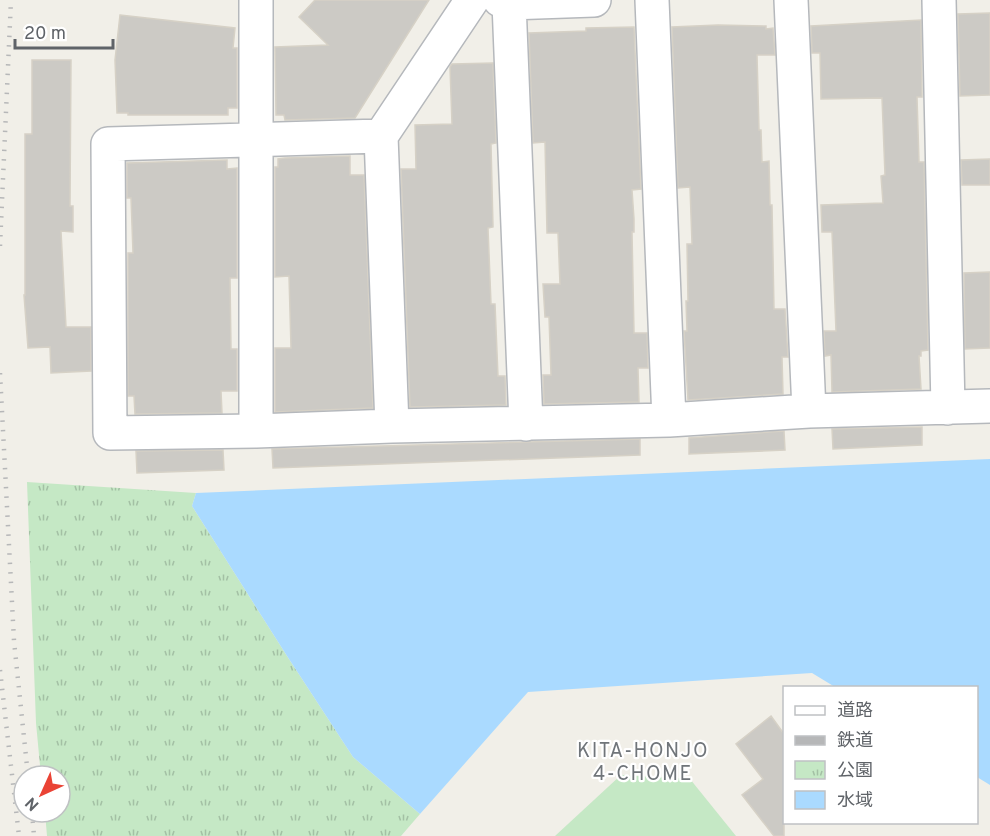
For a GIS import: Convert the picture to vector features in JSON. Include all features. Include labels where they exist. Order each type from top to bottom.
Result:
[{"type":"street","points":[[255,0],[256,431]]},
{"type":"street","points":[[392,426],[381,136],[472,0]]},
{"type":"street","points":[[526,424],[504,2],[594,0]]},
{"type":"street","points":[[652,0],[669,420]]},
{"type":"street","points":[[791,0],[809,411]]},
{"type":"street","points":[[939,0],[948,408]]},
{"type":"street","points":[[381,136],[108,144],[110,433],[669,420],[809,411],[990,406]]},
{"type":"green space","points":[[27,482],[196,493],[192,506],[353,757],[420,814],[401,836],[47,836],[46,824],[72,824],[72,764],[40,764],[36,723]]},
{"type":"green space","points":[[621,775],[690,779],[736,836],[555,836]]},
{"type":"water","points":[[990,459],[990,785],[978,778],[978,686],[833,686],[812,673],[528,692],[420,814],[353,757],[192,506],[196,493]]},
{"type":"building","points":[[315,0],[429,0],[355,118],[285,120],[284,115],[276,115],[275,47],[328,45],[299,17]]},
{"type":"building","points":[[990,13],[990,95],[960,96],[958,14]]},
{"type":"building","points":[[120,15],[235,28],[233,48],[237,48],[237,108],[228,108],[228,115],[128,115],[128,113],[117,113],[115,60]]},
{"type":"building","points":[[921,20],[922,97],[917,97],[919,162],[924,162],[928,350],[921,351],[921,356],[919,356],[921,389],[832,392],[831,355],[825,356],[824,331],[836,331],[832,232],[822,232],[821,205],[883,203],[881,176],[885,175],[882,98],[821,99],[820,53],[812,53],[811,26]]},
{"type":"building","points":[[718,25],[773,28],[775,55],[757,55],[759,130],[761,130],[762,162],[769,161],[774,309],[785,309],[788,357],[782,357],[783,394],[688,400],[684,331],[687,331],[687,244],[692,244],[690,187],[678,188],[672,27]]},
{"type":"building","points":[[634,27],[641,189],[632,190],[634,333],[647,333],[648,368],[638,368],[639,402],[544,404],[543,375],[551,375],[549,317],[545,317],[543,284],[560,284],[558,233],[547,233],[545,142],[533,143],[529,33]]},
{"type":"building","points":[[32,60],[71,60],[70,206],[73,206],[73,232],[61,231],[66,327],[91,327],[91,371],[51,373],[50,347],[28,348],[24,295],[25,134],[32,134]]},
{"type":"building","points":[[493,63],[496,143],[491,144],[493,227],[488,228],[491,304],[495,304],[498,376],[505,376],[506,405],[410,407],[401,169],[416,169],[415,125],[452,124],[450,67],[452,64]]},
{"type":"building","points":[[350,156],[350,175],[364,175],[373,408],[275,412],[275,348],[291,348],[289,276],[275,277],[275,167],[278,167],[278,159]]},
{"type":"building","points":[[990,159],[990,185],[962,185],[961,160]]},
{"type":"building","points":[[227,160],[227,169],[237,168],[237,278],[230,278],[231,349],[237,349],[237,391],[221,391],[222,413],[135,414],[134,396],[128,396],[128,253],[133,253],[131,198],[127,198],[127,163]]},
{"type":"building","points":[[990,272],[990,348],[965,349],[964,273]]},
{"type":"building","points":[[922,427],[922,445],[833,449],[832,429]]},
{"type":"building","points":[[784,431],[785,450],[689,454],[689,438]]},
{"type":"building","points":[[640,439],[640,455],[273,468],[272,449]]},
{"type":"building","points":[[223,450],[224,470],[137,473],[136,451]]},
{"type":"building","points":[[771,716],[783,733],[784,836],[774,836],[742,795],[763,779],[736,744]]},
{"type":"railway","points":[[0,246],[11,0]]},
{"type":"railway","points":[[0,373],[14,641],[27,764]]},
{"type":"railway","points":[[0,670],[19,836]]},
{"type":"railway","points":[[33,824],[34,836]]},
{"type":"district","name":"KITA-HONJO 4-CHOME","points":[[643,762]]}]
